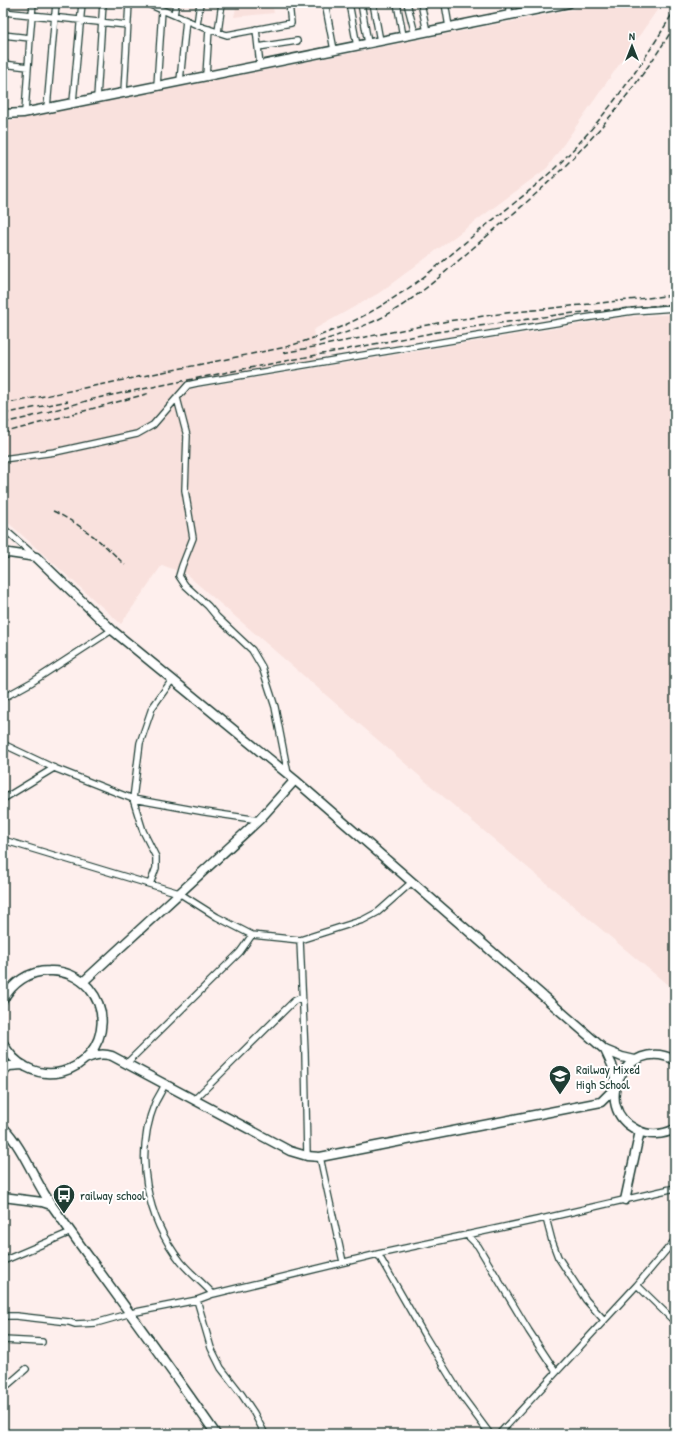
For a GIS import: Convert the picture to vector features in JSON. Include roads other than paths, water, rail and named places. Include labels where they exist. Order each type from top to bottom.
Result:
[{"type":"street","points":[[25,112],[33,3]]},
{"type":"street","points":[[47,108],[56,3]]},
{"type":"street","points":[[73,102],[82,3]]},
{"type":"street","points":[[97,98],[103,3]]},
{"type":"street","points":[[124,92],[129,3]]},
{"type":"street","points":[[174,15],[176,3]]},
{"type":"street","points":[[197,25],[200,3]]},
{"type":"street","points":[[218,32],[222,3]]},
{"type":"street","points":[[150,4],[197,25],[227,35],[291,23],[289,3]]},
{"type":"street","points":[[324,3],[334,50]]},
{"type":"street","points":[[349,3],[357,46]]},
{"type":"street","points":[[360,3],[368,43]]},
{"type":"street","points":[[373,3],[380,41]]},
{"type":"street","points":[[397,3],[403,36]]},
{"type":"street","points":[[407,3],[416,34]]},
{"type":"street","points":[[421,3],[427,32]]},
{"type":"street","points":[[445,3],[449,27]]},
{"type":"street","points":[[509,3],[510,15]]},
{"type":"street","points":[[3,114],[47,108],[569,3]]},
{"type":"street","points":[[157,86],[162,10]]},
{"type":"street","points":[[3,12],[127,25]]},
{"type":"street","points":[[180,81],[186,20]]},
{"type":"street","points":[[206,76],[209,29]]},
{"type":"street","points":[[256,29],[260,65]]},
{"type":"street","points":[[3,35],[30,38]]},
{"type":"street","points":[[258,47],[296,41]]},
{"type":"street","points":[[3,64],[28,67]]},
{"type":"street","points":[[3,459],[55,452],[137,434],[153,425],[188,385],[585,318],[633,311],[675,308]]},
{"type":"street","points":[[177,398],[187,436],[185,490],[193,538],[179,576],[185,585],[252,650],[262,667],[275,707],[291,778]]},
{"type":"street","points":[[3,528],[112,630],[291,778],[606,1050],[622,1057],[635,1060]]},
{"type":"street","points":[[3,554],[9,553],[36,558]]},
{"type":"street","points":[[3,698],[32,682],[112,630]]},
{"type":"street","points":[[150,884],[156,868],[156,857],[143,830],[133,799],[140,743],[152,708],[172,680]]},
{"type":"street","points":[[3,744],[54,768],[133,799],[259,820]]},
{"type":"street","points":[[3,798],[54,768]]},
{"type":"street","points":[[83,982],[259,820],[291,778]]},
{"type":"street","points":[[3,840],[179,893],[217,917],[252,935],[300,940],[363,920],[378,912],[412,882]]},
{"type":"street","points":[[126,1064],[240,952],[252,935]]},
{"type":"street","points":[[300,940],[305,1053],[307,1156]]},
{"type":"street","points":[[3,1000],[6,989],[25,976],[45,971],[65,972],[83,982],[92,992],[98,1004],[101,1017],[99,1036],[94,1049],[85,1059]]},
{"type":"street","points":[[194,1100],[294,1001],[302,997]]},
{"type":"street","points":[[99,1036],[102,1044],[112,1056]]},
{"type":"street","points":[[3,1043],[7,1051],[8,1061],[4,1070]]},
{"type":"street","points":[[606,1050],[612,1065],[616,1085],[615,1100],[618,1112]]},
{"type":"street","points":[[7,1051],[23,1065],[35,1071],[55,1073],[74,1067],[95,1054],[112,1056],[290,1151],[307,1156],[320,1157],[601,1102],[616,1085],[626,1067],[635,1060],[652,1055],[664,1056],[675,1060]]},
{"type":"street","points":[[4,1070],[14,1065],[23,1065]]},
{"type":"street","points":[[165,1084],[155,1103],[148,1130],[146,1148],[145,1165],[152,1210],[161,1231],[181,1262],[213,1294]]},
{"type":"street","points":[[601,1102],[618,1112],[629,1126],[640,1132],[657,1134],[675,1129]]},
{"type":"street","points":[[3,1127],[10,1134],[25,1157],[51,1205],[170,1367],[216,1434]]},
{"type":"street","points":[[625,1200],[640,1132]]},
{"type":"street","points":[[320,1157],[343,1262]]},
{"type":"street","points":[[3,1316],[62,1321],[75,1324],[96,1323],[131,1313],[197,1300],[213,1294],[343,1262],[546,1218],[675,1188]]},
{"type":"street","points":[[3,1198],[42,1202],[51,1205]]},
{"type":"street","points":[[546,1218],[558,1257],[586,1300],[604,1320]]},
{"type":"street","points":[[3,1261],[71,1232]]},
{"type":"street","points":[[467,1235],[478,1246],[529,1331],[556,1372]]},
{"type":"street","points":[[499,1434],[637,1285],[675,1240]]},
{"type":"street","points":[[378,1254],[457,1388],[490,1434]]},
{"type":"street","points":[[637,1285],[675,1322]]},
{"type":"street","points":[[197,1300],[211,1348],[221,1368],[242,1395],[265,1434]]},
{"type":"street","points":[[3,1340],[42,1342]]},
{"type":"street","points":[[3,1388],[26,1369]]},
{"type":"railway","points":[[3,403],[20,401],[286,347],[344,326],[385,304],[427,274],[526,194],[546,177],[573,150],[621,92],[675,9]]},
{"type":"railway","points":[[319,342],[379,319],[404,304],[439,277],[528,201],[575,156],[607,121],[650,64],[675,25]]},
{"type":"railway","points":[[283,353],[448,321],[506,313],[675,295]]},
{"type":"railway","points":[[3,423],[97,398],[437,332],[564,314],[675,304]]},
{"type":"railway","points":[[3,433],[150,393]]},
{"type":"railway","points":[[3,414],[68,401]]},
{"type":"railway","points":[[53,511],[73,522],[91,535],[125,565]]},
{"type":"place","name":"Railway Mixed High School","points":[[560,1096]]},
{"type":"place","name":"railway school","points":[[64,1214]]}]
